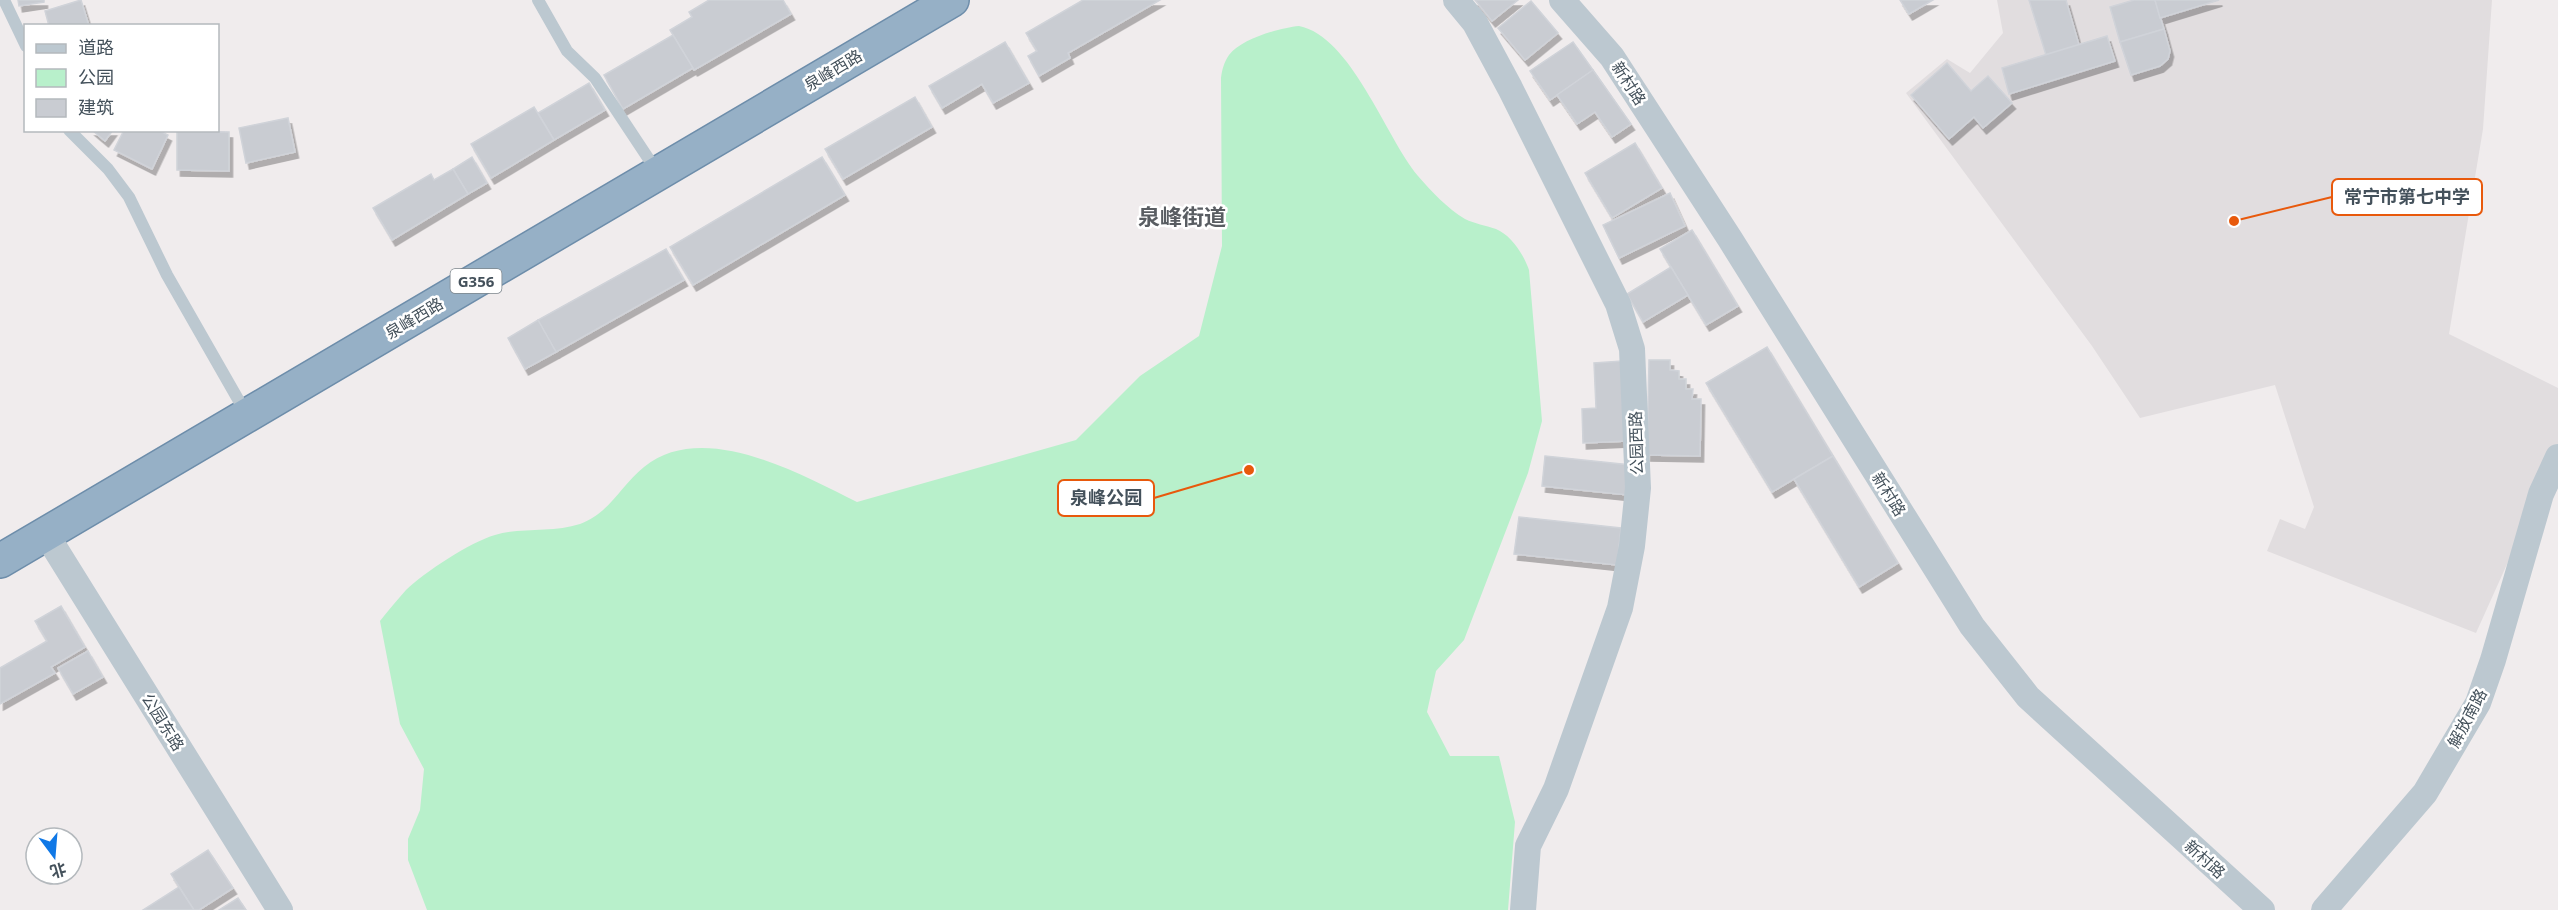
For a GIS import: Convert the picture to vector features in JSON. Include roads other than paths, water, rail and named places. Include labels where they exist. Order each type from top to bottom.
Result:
[{"type":"highway","name":"泉峰西路","points":[[0,561],[952,0]]},
{"type":"street","name":"公园西路","points":[[1456,0],[1475,23],[1510,88],[1618,304],[1632,349],[1638,488],[1632,546],[1620,608],[1556,789],[1528,846],[1523,910]]},
{"type":"street","name":"新村路","points":[[1562,0],[1612,57],[1736,249],[1972,626],[2001,665],[2037,705],[2262,910]]},
{"type":"street","name":"新村路","points":[[1568,0],[1582,23]]},
{"type":"street","name":"解放南路","points":[[2324,910],[2425,793],[2478,703],[2493,660],[2541,494],[2558,457]]},
{"type":"street","name":"公园东路","points":[[46,534],[280,910]]},
{"type":"lane","points":[[4,0],[24,42]]},
{"type":"lane","points":[[538,0],[567,51],[595,78],[658,174]]},
{"type":"lane","points":[[71,132],[108,169],[129,197],[167,275],[247,416]]},
{"type":"place","name":"常宁市第七中学","points":[[2234,221]]},
{"type":"place","name":"泉峰公园","points":[[1249,470]]},
{"type":"district","name":"泉峰街道","points":[[1182,216]]}]
